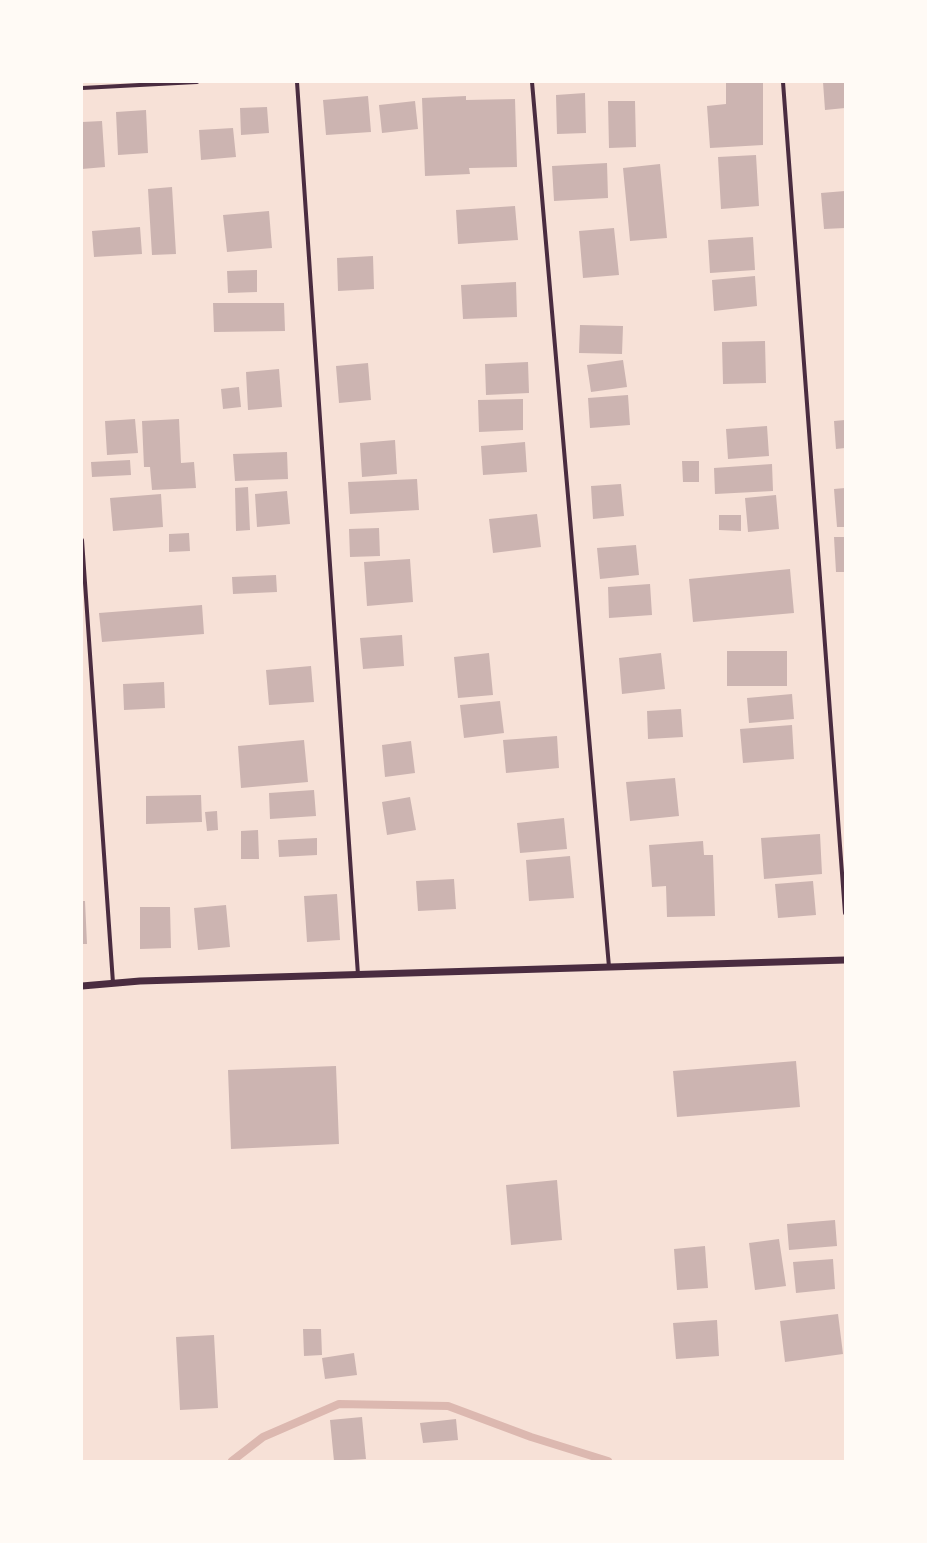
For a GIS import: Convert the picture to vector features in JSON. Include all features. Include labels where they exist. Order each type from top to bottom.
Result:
[{"type":"street","points":[[82,88],[197,82]]},
{"type":"street","points":[[297,82],[358,974]]},
{"type":"street","points":[[532,82],[610,967]]},
{"type":"street","points":[[782,82],[845,913]]},
{"type":"street","points":[[82,540],[113,984]]},
{"type":"street","points":[[82,986],[148,981],[845,960]]},
{"type":"building","points":[[726,82],[763,82],[763,145],[710,148],[707,106],[726,104]]},
{"type":"building","points":[[823,82],[845,82],[845,108],[825,110]]},
{"type":"building","points":[[585,93],[586,133],[557,134],[556,95]]},
{"type":"building","points":[[368,96],[371,132],[326,135],[323,100]]},
{"type":"building","points":[[466,96],[466,100],[515,99],[517,167],[469,168],[470,174],[425,176],[422,98]]},
{"type":"building","points":[[415,101],[418,129],[382,133],[379,105]]},
{"type":"building","points":[[608,101],[635,101],[636,147],[609,148]]},
{"type":"building","points":[[267,107],[269,133],[241,135],[240,108]]},
{"type":"building","points":[[146,110],[148,153],[118,155],[116,112]]},
{"type":"building","points":[[102,121],[105,167],[82,169],[82,122]]},
{"type":"building","points":[[233,128],[236,157],[201,160],[199,130]]},
{"type":"building","points":[[756,155],[759,206],[721,209],[718,157]]},
{"type":"building","points":[[607,163],[608,198],[554,201],[552,166]]},
{"type":"building","points":[[660,164],[667,238],[630,241],[623,168]]},
{"type":"building","points":[[172,187],[176,254],[152,255],[148,189]]},
{"type":"building","points":[[845,191],[845,228],[824,229],[821,193]]},
{"type":"building","points":[[515,206],[518,240],[458,244],[456,210]]},
{"type":"building","points":[[269,211],[272,248],[227,252],[223,215]]},
{"type":"building","points":[[140,227],[142,254],[94,257],[92,231]]},
{"type":"building","points":[[614,228],[619,275],[583,278],[579,231]]},
{"type":"building","points":[[753,237],[755,270],[710,273],[708,240]]},
{"type":"building","points":[[373,256],[374,289],[338,291],[337,258]]},
{"type":"building","points":[[257,270],[257,292],[228,293],[227,271]]},
{"type":"building","points":[[755,276],[757,306],[714,311],[712,280]]},
{"type":"building","points":[[516,282],[517,317],[463,319],[461,285]]},
{"type":"building","points":[[213,303],[284,303],[285,331],[214,332]]},
{"type":"building","points":[[580,325],[623,326],[622,354],[579,353]]},
{"type":"building","points":[[765,341],[766,383],[723,384],[722,342]]},
{"type":"building","points":[[623,360],[627,387],[591,392],[587,365]]},
{"type":"building","points":[[528,362],[529,393],[486,395],[485,364]]},
{"type":"building","points":[[368,363],[371,400],[339,403],[336,366]]},
{"type":"building","points":[[279,369],[282,407],[248,410],[246,372]]},
{"type":"building","points":[[239,387],[241,407],[223,409],[221,389]]},
{"type":"building","points":[[628,395],[630,425],[590,428],[588,398]]},
{"type":"building","points":[[523,399],[523,430],[479,432],[478,400]]},
{"type":"building","points":[[135,419],[138,453],[107,455],[105,421]]},
{"type":"building","points":[[179,419],[181,463],[194,462],[196,488],[152,490],[150,467],[144,467],[142,421]]},
{"type":"building","points":[[845,420],[845,448],[836,449],[834,421]]},
{"type":"building","points":[[767,426],[769,456],[728,459],[726,429]]},
{"type":"building","points":[[395,440],[397,474],[362,477],[360,443]]},
{"type":"building","points":[[525,442],[527,472],[483,475],[481,446]]},
{"type":"building","points":[[287,452],[288,479],[235,481],[233,454]]},
{"type":"building","points":[[130,460],[131,475],[92,477],[91,462]]},
{"type":"building","points":[[682,461],[699,461],[699,482],[683,482]]},
{"type":"building","points":[[772,464],[773,491],[715,494],[714,468]]},
{"type":"building","points":[[417,479],[419,510],[350,514],[348,482]]},
{"type":"building","points":[[621,484],[624,516],[593,519],[591,486]]},
{"type":"building","points":[[248,487],[250,530],[236,531],[235,488]]},
{"type":"building","points":[[845,488],[845,527],[837,527],[834,489]]},
{"type":"building","points":[[287,491],[290,524],[257,527],[255,494]]},
{"type":"building","points":[[161,494],[163,527],[113,531],[110,498]]},
{"type":"building","points":[[776,495],[779,529],[748,532],[745,498]]},
{"type":"building","points":[[537,514],[541,547],[493,553],[489,519]]},
{"type":"building","points":[[719,515],[741,515],[741,531],[719,530]]},
{"type":"building","points":[[379,528],[380,556],[350,557],[349,529]]},
{"type":"building","points":[[189,533],[190,551],[169,552],[169,534]]},
{"type":"building","points":[[834,537],[845,537],[845,572],[836,572]]},
{"type":"building","points":[[636,545],[639,575],[600,579],[597,548]]},
{"type":"building","points":[[410,559],[413,602],[367,606],[364,562]]},
{"type":"building","points":[[790,569],[794,613],[693,622],[689,579]]},
{"type":"building","points":[[276,575],[277,592],[233,594],[232,577]]},
{"type":"building","points":[[650,584],[652,615],[609,618],[608,587]]},
{"type":"building","points":[[202,605],[204,634],[102,642],[99,613]]},
{"type":"building","points":[[402,635],[404,666],[363,669],[360,638]]},
{"type":"building","points":[[727,651],[787,651],[787,686],[727,686]]},
{"type":"building","points":[[489,653],[493,695],[458,698],[454,657]]},
{"type":"building","points":[[661,653],[665,689],[622,694],[619,658]]},
{"type":"building","points":[[311,666],[314,702],[269,705],[266,670]]},
{"type":"building","points":[[164,682],[165,708],[124,710],[123,684]]},
{"type":"building","points":[[792,694],[794,719],[749,723],[747,698]]},
{"type":"building","points":[[500,701],[504,733],[464,738],[460,705]]},
{"type":"building","points":[[681,709],[683,737],[648,739],[647,711]]},
{"type":"building","points":[[792,725],[794,759],[743,763],[740,729]]},
{"type":"building","points":[[557,736],[559,768],[506,773],[503,740]]},
{"type":"building","points":[[304,740],[308,782],[241,788],[238,746]]},
{"type":"building","points":[[411,741],[415,773],[385,777],[382,745]]},
{"type":"building","points":[[675,778],[679,816],[630,821],[626,782]]},
{"type":"building","points":[[314,790],[316,816],[270,819],[269,793]]},
{"type":"building","points":[[201,795],[202,822],[146,824],[146,796]]},
{"type":"building","points":[[410,797],[416,830],[387,835],[382,802]]},
{"type":"building","points":[[217,811],[218,830],[207,831],[205,812]]},
{"type":"building","points":[[564,818],[567,849],[520,853],[517,823]]},
{"type":"building","points":[[258,830],[259,859],[241,859],[241,831]]},
{"type":"building","points":[[820,834],[822,874],[764,879],[761,838]]},
{"type":"building","points":[[317,838],[317,855],[279,857],[278,840]]},
{"type":"building","points":[[703,841],[704,855],[713,855],[715,916],[667,917],[666,886],[652,887],[649,845]]},
{"type":"building","points":[[570,856],[574,898],[529,901],[526,860]]},
{"type":"building","points":[[454,879],[456,909],[418,911],[416,881]]},
{"type":"building","points":[[813,881],[816,915],[778,918],[775,884]]},
{"type":"building","points":[[337,894],[340,940],[307,942],[304,896]]},
{"type":"building","points":[[82,901],[85,901],[87,944],[82,944]]},
{"type":"building","points":[[226,905],[230,947],[198,950],[194,908]]},
{"type":"building","points":[[140,907],[170,907],[171,948],[140,949]]},
{"type":"building","points":[[796,1061],[800,1107],[677,1117],[673,1071]]},
{"type":"building","points":[[336,1066],[339,1144],[231,1149],[228,1070]]},
{"type":"building","points":[[557,1180],[562,1240],[511,1245],[506,1185]]},
{"type":"building","points":[[835,1220],[837,1246],[789,1250],[787,1224]]},
{"type":"building","points":[[779,1239],[786,1286],[755,1290],[749,1243]]},
{"type":"building","points":[[705,1246],[708,1288],[677,1290],[674,1249]]},
{"type":"building","points":[[833,1259],[835,1289],[796,1293],[793,1262]]},
{"type":"building","points":[[838,1314],[843,1354],[785,1362],[780,1321]]},
{"type":"building","points":[[717,1320],[719,1356],[676,1359],[673,1323]]},
{"type":"building","points":[[303,1329],[321,1329],[322,1355],[304,1356]]},
{"type":"building","points":[[214,1335],[218,1408],[180,1410],[176,1337]]},
{"type":"building","points":[[354,1353],[357,1375],[325,1379],[322,1358]]},
{"type":"building","points":[[362,1417],[366,1459],[334,1461],[330,1420]]},
{"type":"building","points":[[456,1419],[458,1440],[423,1443],[420,1423]]},
{"type":"waterway","points":[[232,1461],[263,1437],[339,1404],[448,1406],[531,1437],[608,1461]]}]
